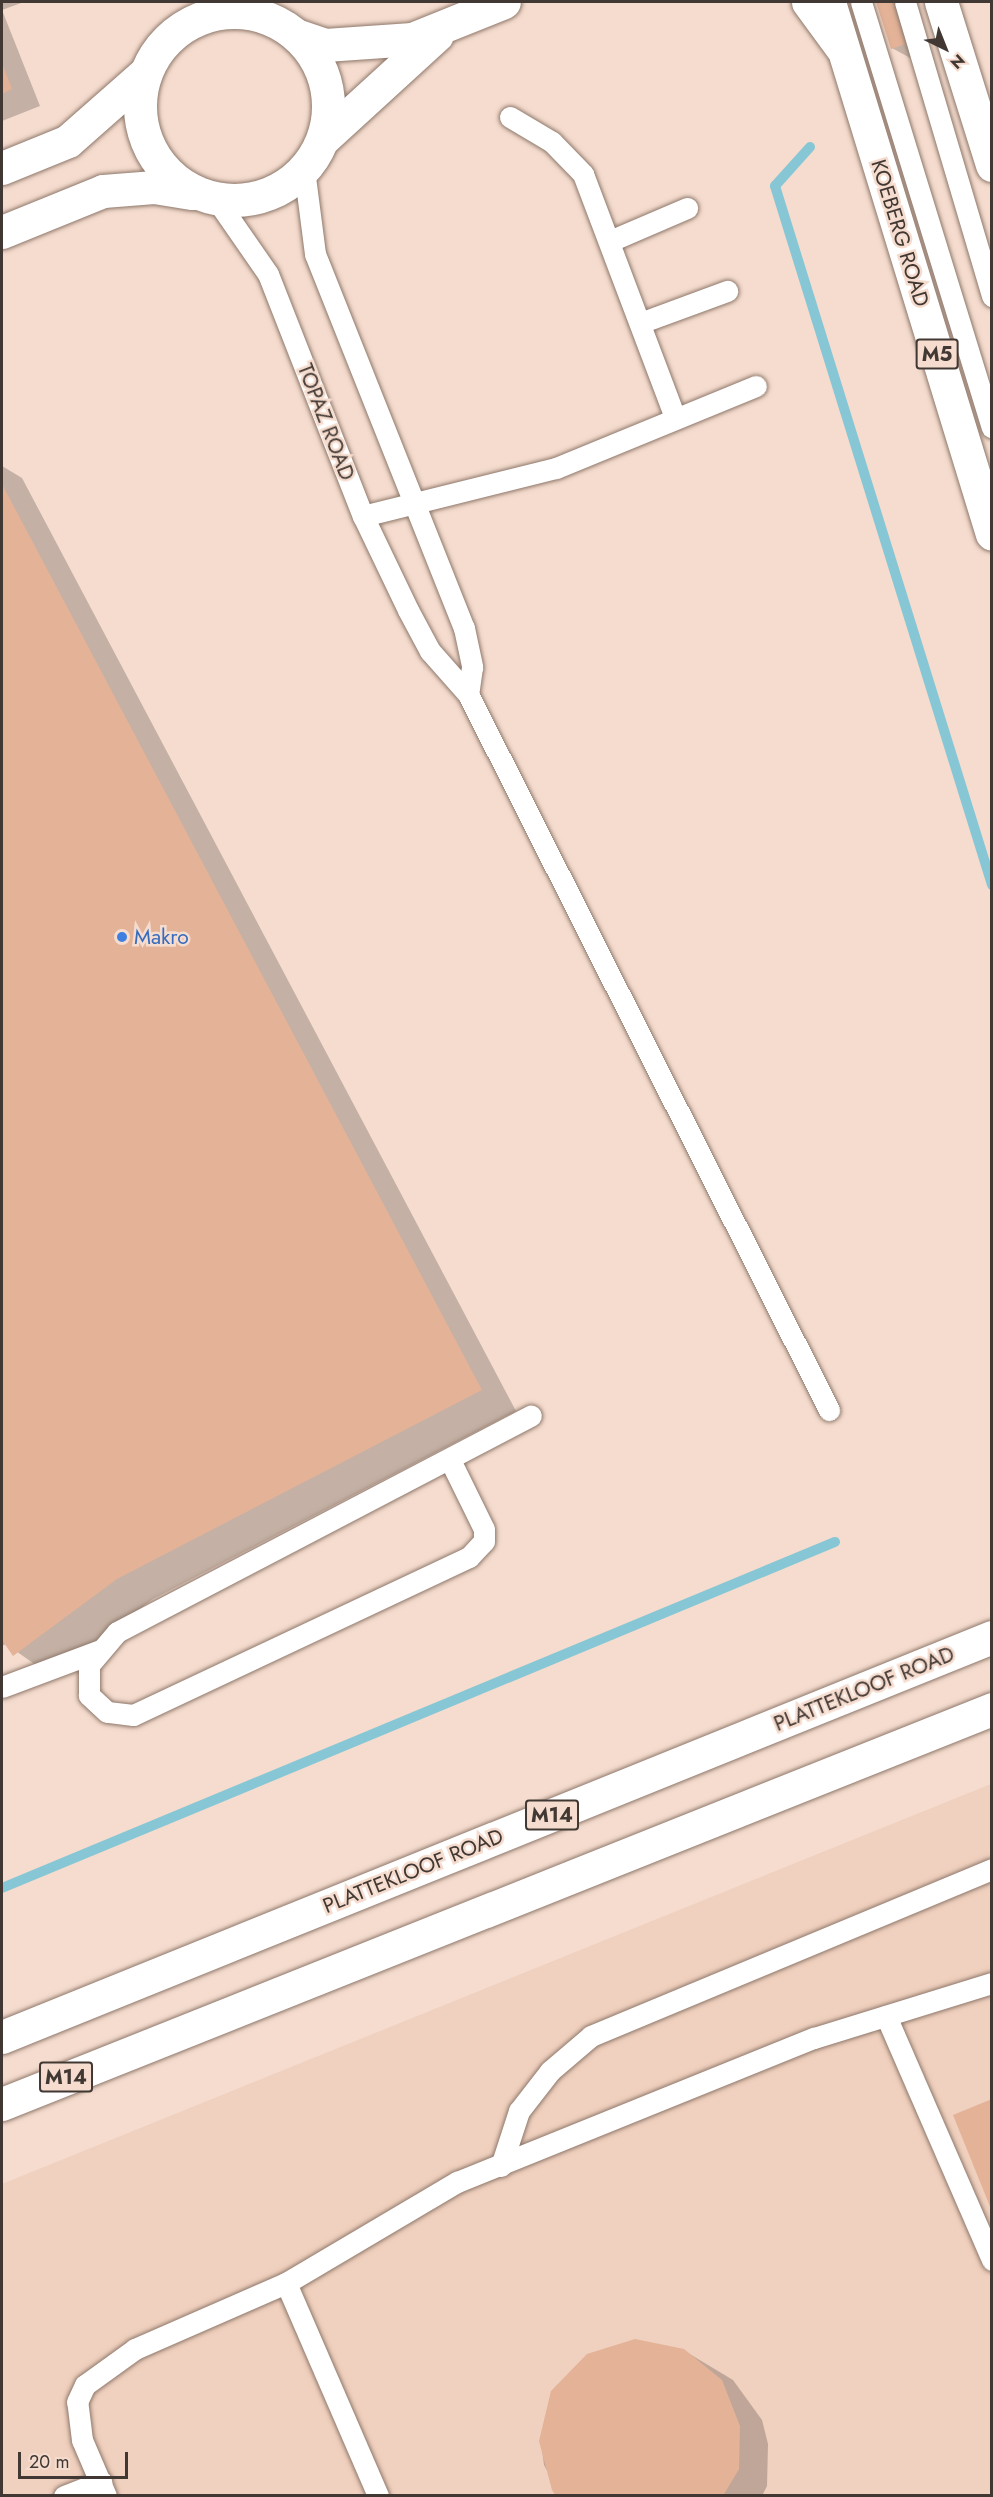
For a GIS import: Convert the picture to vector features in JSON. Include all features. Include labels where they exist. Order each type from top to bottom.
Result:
[{"type":"main road","points":[[2,168],[68,141],[107,112],[145,73],[164,41],[194,19],[231,10],[268,17],[299,36],[325,45],[380,44],[452,26],[504,2]]},
{"type":"main road","points":[[808,2],[844,51]]},
{"type":"main road","name":"KOEBERG ROAD","points":[[829,2],[992,534]]},
{"type":"main road","points":[[941,2],[992,165]]},
{"type":"main road","points":[[2,232],[103,191],[154,187],[208,197],[264,196],[304,169],[323,139],[452,26]]},
{"type":"main road","points":[[299,36],[321,66],[328,102],[323,139]]},
{"type":"main road","points":[[145,73],[138,110],[147,146],[169,176],[208,197]]},
{"type":"main road","name":"PLATTEKLOOF ROAD","points":[[2,2037],[992,1637]]},
{"type":"main road","name":"M14","points":[[2,2104],[992,1709]]},
{"type":"lane","points":[[861,2],[992,427]]},
{"type":"lane","points":[[905,2],[992,296]]},
{"type":"lane","points":[[510,117],[572,160],[593,194],[675,418]]},
{"type":"lane","points":[[304,169],[315,254],[404,481],[417,501],[464,628],[472,667],[468,694]]},
{"type":"lane","name":"TOPAZ ROAD","points":[[208,197],[268,274],[363,516],[430,651],[468,694],[829,1410]]},
{"type":"lane","points":[[610,241],[687,208]]},
{"type":"lane","points":[[640,323],[727,291]]},
{"type":"lane","points":[[363,516],[556,468],[756,386]]},
{"type":"lane","points":[[450,1460],[484,1529],[484,1541],[469,1557],[133,1715],[107,1712],[88,1695],[85,1680],[98,1651],[117,1632],[216,1577],[450,1460],[531,1416]]},
{"type":"lane","points":[[2,1687],[98,1651]]},
{"type":"lane","points":[[501,2166],[519,2111],[550,2071],[591,2036],[992,1869]]},
{"type":"lane","points":[[64,2496],[104,2489],[77,2421],[85,2385],[135,2349],[286,2283],[424,2196],[743,2065],[886,2016],[992,1983]]},
{"type":"lane","points":[[886,2016],[992,2260]]},
{"type":"lane","points":[[286,2283],[378,2496]]},
{"type":"shaded area","points":[[991,1784],[991,2495],[2,2496],[2,2184]]},
{"type":"building","points":[[876,2],[893,2],[906,44],[891,49]]},
{"type":"building","points":[[2,63],[12,89],[2,94]]},
{"type":"building","name":"Makro","points":[[2,484],[482,1390],[117,1579],[13,1656],[2,1640]]},
{"type":"building","points":[[992,2099],[992,2209],[991,2209],[953,2115]]},
{"type":"building","points":[[635,2339],[684,2349],[722,2380],[740,2426],[739,2469],[723,2496],[556,2496],[552,2490],[539,2441],[551,2391],[587,2354]]},
{"type":"waterway","points":[[810,147],[775,186],[992,885]]},
{"type":"waterway","points":[[2,1888],[835,1542]]},
{"type":"place","name":"Makro","points":[[122,937]]}]
